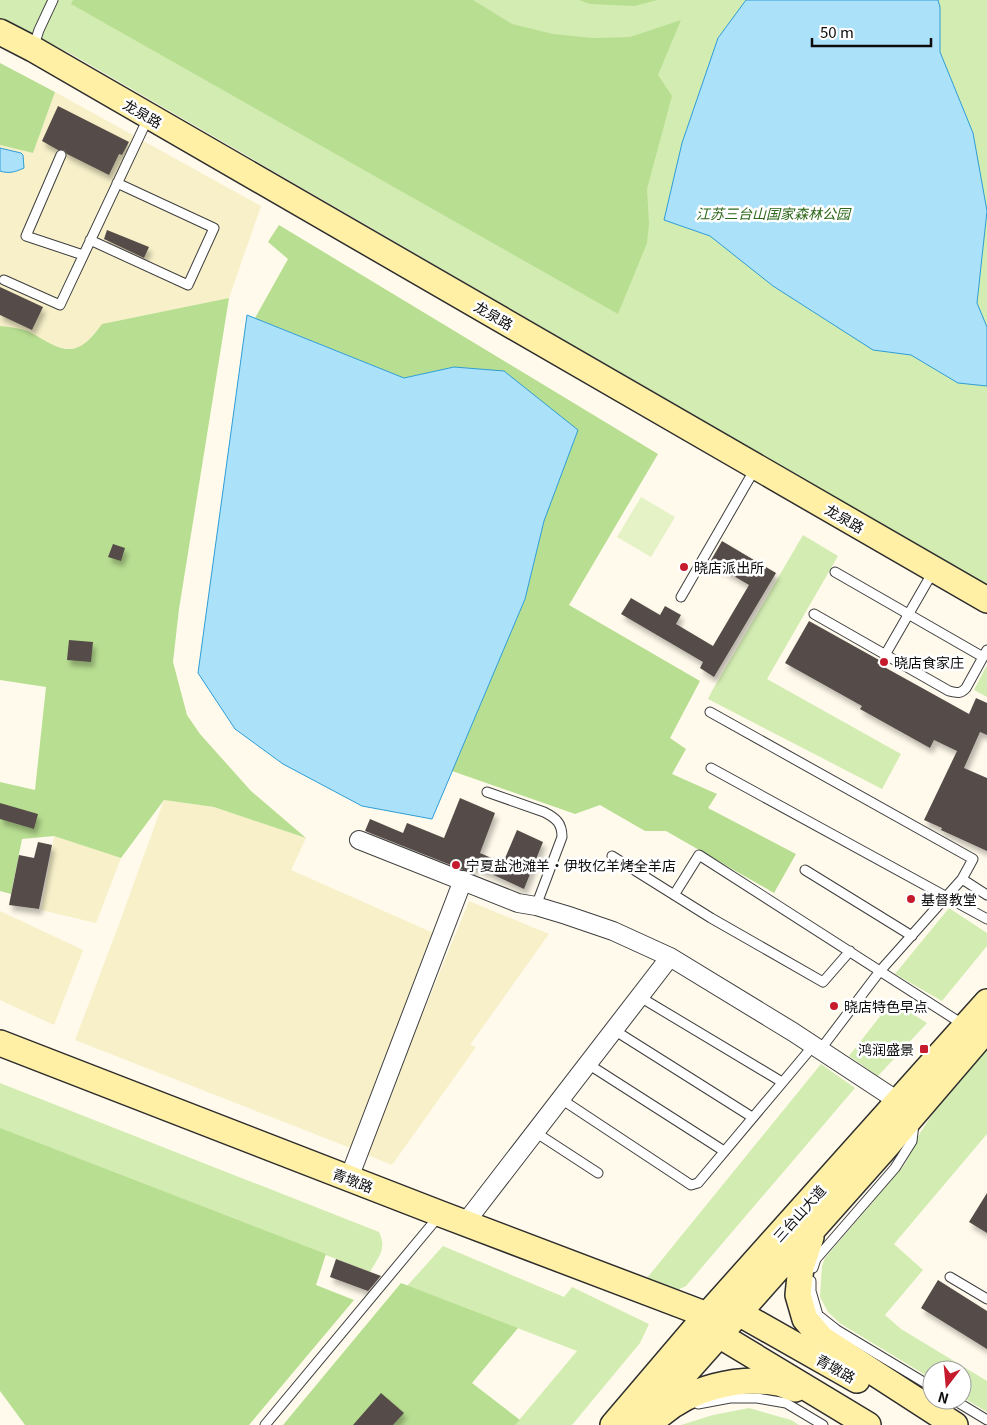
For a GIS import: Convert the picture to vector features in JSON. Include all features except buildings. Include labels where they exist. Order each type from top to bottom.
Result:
[{"type":"main road","name":"龙泉路","points":[[0,32],[33,49],[987,600]]},
{"type":"main road","name":"三台山大道","points":[[613,1425],[716,1318],[978,1030],[987,1002]]},
{"type":"main road","name":"青墩路","points":[[0,1043],[441,1214],[716,1318],[869,1386],[933,1425]]},
{"type":"main road","name":"三台山大道","points":[[639,1425],[716,1318],[814,1227],[907,1107]]},
{"type":"main road","points":[[814,1227],[801,1267],[798,1295],[805,1319],[822,1339],[956,1425]]},
{"type":"main road","name":"青墩路","points":[[716,1318],[826,1400],[868,1425]]},
{"type":"main road","points":[[648,1425],[671,1405],[698,1391],[730,1384],[756,1381],[778,1383],[826,1400]]},
{"type":"street","points":[[359,840],[518,903],[536,906],[612,931],[670,957],[817,1048],[907,1107]]},
{"type":"street","points":[[349,1178],[463,880]]},
{"type":"street","points":[[465,1223],[670,957]]},
{"type":"lane","points":[[33,49],[39,30],[53,0]]},
{"type":"lane","points":[[4,280],[60,305],[149,116]]},
{"type":"lane","points":[[61,156],[26,236],[83,256]]},
{"type":"lane","points":[[90,240],[188,284],[214,228],[117,184]]},
{"type":"lane","points":[[681,596],[756,467]]},
{"type":"lane","points":[[885,655],[934,569]]},
{"type":"lane","points":[[814,614],[949,691],[956,693],[962,692],[966,688],[985,654],[908,614],[835,572]]},
{"type":"lane","points":[[561,1099],[691,1185],[698,1183],[782,1082],[817,1048],[880,971],[962,879],[973,859],[710,712]]},
{"type":"lane","points":[[711,768],[987,918]]},
{"type":"lane","points":[[487,792],[544,812],[560,822],[562,837],[536,906]]},
{"type":"lane","points":[[674,895],[699,855],[880,971],[978,1030]]},
{"type":"lane","points":[[612,856],[674,895],[823,982],[850,951]]},
{"type":"lane","points":[[805,870],[912,936]]},
{"type":"lane","points":[[962,879],[987,895]]},
{"type":"lane","points":[[640,997],[782,1082]]},
{"type":"lane","points":[[614,1030],[752,1117]]},
{"type":"lane","points":[[588,1064],[724,1151]]},
{"type":"lane","points":[[907,1107],[912,1141],[895,1168],[816,1259],[812,1272],[811,1291],[818,1315],[837,1330],[922,1381]]},
{"type":"lane","points":[[535,1132],[598,1173]]},
{"type":"lane","points":[[265,1425],[441,1214]]},
{"type":"lane","points":[[950,1277],[987,1299]]},
{"type":"lane","points":[[662,1425],[676,1412],[730,1398],[757,1398],[786,1403],[822,1425]]},
{"type":"lane","points":[[970,1410],[987,1420]]},
{"type":"shaded area","points":[[55,92],[261,206],[229,298],[102,324],[88,342],[81,347],[69,349],[53,346],[26,331],[0,326],[0,145],[33,153]]},
{"type":"shaded area","points":[[164,800],[214,807],[306,838],[291,870],[438,935],[353,1149],[75,1040]]},
{"type":"shaded area","points":[[54,836],[121,858],[96,923],[41,910]]},
{"type":"shaded area","points":[[469,901],[549,934],[470,1045],[476,1047],[392,1165],[365,1154]]},
{"type":"shaded area","points":[[0,911],[83,950],[54,1025],[0,1000]]},
{"type":"green space","name":"江苏三台山国家森林公园","points":[[0,0],[987,0],[987,585],[73,55],[0,18]]},
{"type":"green space","points":[[73,0],[473,0],[512,24],[553,34],[593,38],[630,37],[681,20],[658,75],[672,96],[647,189],[649,224],[647,243],[618,314],[71,4]]},
{"type":"green space","points":[[579,0],[657,0],[635,6],[590,4]]},
{"type":"green space","points":[[0,63],[55,92],[33,153],[0,145]]},
{"type":"green space","points":[[279,225],[658,454],[569,605],[700,681],[670,738],[686,749],[672,774],[717,794],[708,808],[796,854],[774,893],[666,831],[645,831],[600,805],[575,814],[452,771],[525,599],[544,521],[454,367],[404,378],[255,318],[288,259],[268,242]]},
{"type":"green space","points":[[229,298],[179,609],[173,662],[187,715],[200,734],[251,791],[306,838],[214,807],[164,800],[121,858],[54,836],[22,839],[11,894],[0,891],[0,782],[35,790],[46,687],[0,680],[0,326],[27,331],[60,348],[68,349],[81,346],[92,337],[102,324]]},
{"type":"green space","points":[[641,497],[675,517],[651,557],[617,537]]},
{"type":"green space","points":[[803,535],[838,556],[767,679],[901,754],[882,789],[708,699]]},
{"type":"green space","points":[[987,665],[987,697],[974,690]]},
{"type":"green space","points":[[949,908],[987,933],[987,946],[942,1001],[895,974]]},
{"type":"green space","points":[[892,1001],[927,1023],[878,1076],[849,1056]]},
{"type":"green space","points":[[987,1047],[987,1134],[894,1244],[923,1270],[885,1315],[901,1329],[952,1360],[922,1360],[922,1373],[841,1324],[828,1312],[820,1297],[822,1266],[825,1258],[905,1164],[920,1133],[939,1104]]},
{"type":"green space","points":[[821,1064],[855,1088],[686,1286],[677,1290],[647,1278]]},
{"type":"green space","points":[[0,1083],[379,1232],[382,1248],[379,1257],[370,1272],[0,1129]]},
{"type":"green space","points":[[0,1128],[326,1254],[316,1285],[354,1300],[249,1425],[25,1425],[0,1391]]},
{"type":"green space","points":[[443,1246],[564,1297],[572,1287],[649,1324],[640,1343],[572,1425],[515,1425],[577,1351],[407,1286]]},
{"type":"green space","points":[[401,1283],[518,1328],[472,1383],[520,1420],[515,1425],[283,1425]]},
{"type":"green space","points":[[972,1372],[987,1381],[987,1412],[972,1403]]},
{"type":"green space","points":[[749,1408],[791,1420],[799,1425],[681,1425],[713,1415]]},
{"type":"water","points":[[746,0],[938,0],[940,7],[940,52],[973,133],[987,211],[977,303],[987,327],[987,386],[958,383],[911,355],[873,350],[773,286],[710,236],[664,220],[682,143],[718,38]]},
{"type":"water","points":[[0,148],[21,153],[23,155],[24,168],[12,172],[0,171]]},
{"type":"water","points":[[247,315],[404,378],[454,367],[504,371],[578,430],[544,521],[525,599],[432,819],[362,806],[283,764],[235,729],[198,673]]},
{"type":"place","name":"晓店派出所","points":[[684,567]]},
{"type":"place","name":"晓店食家庄","points":[[884,662]]},
{"type":"place","name":"宁夏盐池滩羊·伊牧亿羊烤全羊店","points":[[456,865]]},
{"type":"place","name":"基督教堂","points":[[911,899]]},
{"type":"place","name":"晓店特色早点","points":[[834,1006]]},
{"type":"place","name":"鸿润盛景","points":[[924,1049]]}]
